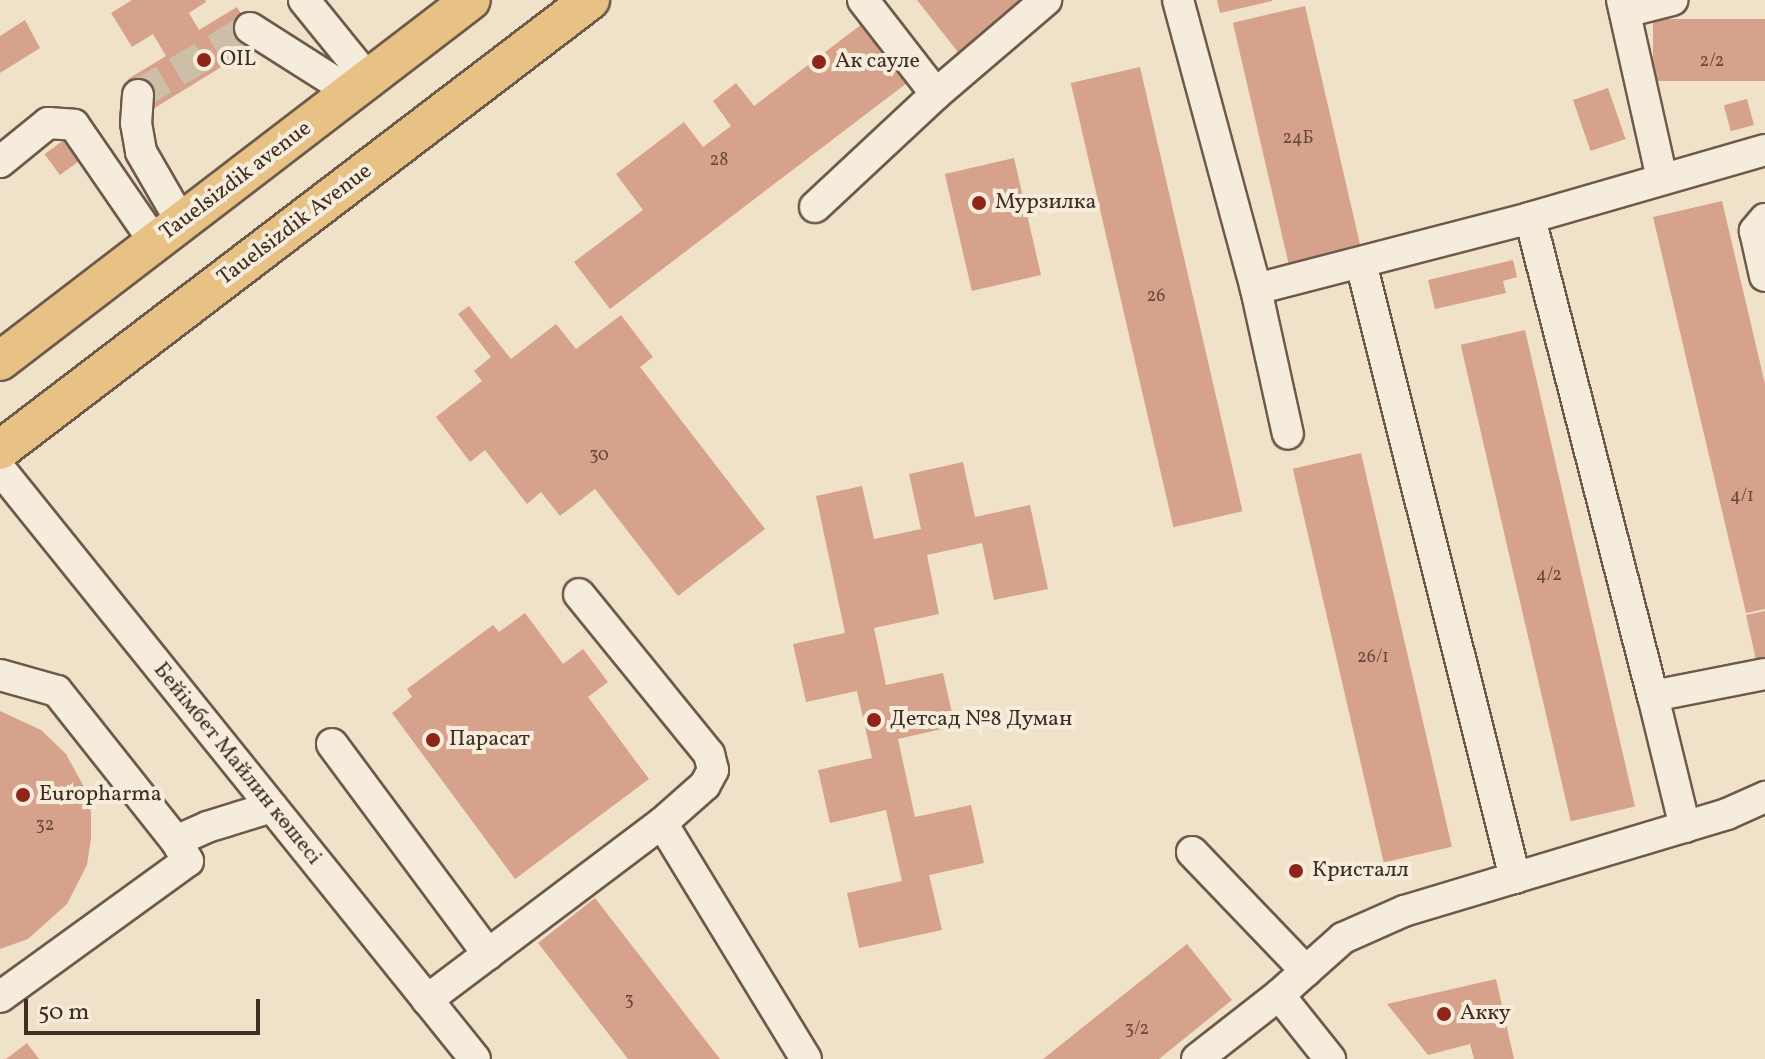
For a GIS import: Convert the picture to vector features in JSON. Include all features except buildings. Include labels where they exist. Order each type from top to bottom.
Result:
[{"type":"main road","name":"Tauelsizdik avenue","points":[[0,361],[471,0]]},
{"type":"main road","name":"Tauelsizdik Avenue","points":[[0,450],[590,0]]},
{"type":"street","points":[[304,0],[360,85]]},
{"type":"street","points":[[863,0],[936,94]]},
{"type":"street","points":[[815,207],[936,94],[1046,0]]},
{"type":"street","points":[[1178,0],[1256,289],[1288,434]]},
{"type":"street","points":[[1662,179],[1624,6],[1672,0]]},
{"type":"street","points":[[250,28],[360,85]]},
{"type":"street","points":[[138,95],[136,123],[141,152],[168,233]]},
{"type":"street","points":[[0,162],[48,123],[74,125],[168,233]]},
{"type":"street","points":[[1256,289],[1530,218],[1765,150]]},
{"type":"street","points":[[1530,218],[1685,827]]},
{"type":"street","points":[[1765,219],[1755,231],[1765,276]]},
{"type":"street","points":[[1361,263],[1515,878]]},
{"type":"street","name":"Бейімбет Майлин көшесі","points":[[0,469],[475,1059]]},
{"type":"street","points":[[427,1000],[662,823],[705,785],[713,770],[709,754],[579,594]]},
{"type":"street","points":[[1653,696],[1765,674]]},
{"type":"street","points":[[0,675],[57,691],[176,841],[188,861],[0,997]]},
{"type":"street","points":[[332,744],[488,954]]},
{"type":"street","points":[[1197,1059],[1279,995],[1343,938],[1392,916],[1727,814],[1765,797]]},
{"type":"street","points":[[176,841],[207,827],[272,807]]},
{"type":"street","points":[[662,823],[806,1059]]},
{"type":"street","points":[[1192,852],[1306,971]]},
{"type":"street","points":[[1279,995],[1330,1059]]},
{"type":"tunnel","points":[[138,95],[250,28]]},
{"type":"place","name":"OIL","points":[[204,60]]},
{"type":"place","name":"Ак сауле","points":[[819,62]]},
{"type":"place","name":"Мурзилка","points":[[979,203]]},
{"type":"place","name":"Детсад №8 Думан","points":[[874,720]]},
{"type":"place","name":"Парасат","points":[[433,740]]},
{"type":"place","name":"Europharma","points":[[23,795]]},
{"type":"place","name":"Кристалл","points":[[1296,871]]},
{"type":"place","name":"Акку","points":[[1444,1014]]}]
